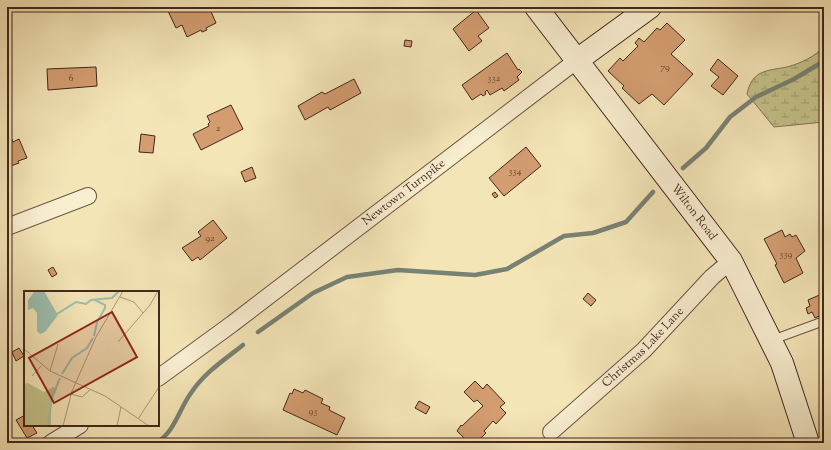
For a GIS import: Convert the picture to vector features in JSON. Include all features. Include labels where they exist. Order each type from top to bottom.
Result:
[{"type":"main road","name":"Wilton Road","points":[[536,7],[731,261],[782,363],[808,443]]},
{"type":"main road","name":"Newtown Turnpike","points":[[576,61],[650,7]]},
{"type":"street","name":"Newtown Turnpike","points":[[159,377],[232,324],[576,61]]},
{"type":"street","points":[[7,227],[88,196]]},
{"type":"street","name":"Christmas Lake Lane","points":[[551,432],[644,350],[712,277],[731,261]]},
{"type":"street","points":[[51,443],[78,426]]},
{"type":"lane","points":[[772,341],[824,321]]},
{"type":"green space","points":[[824,46],[824,122],[774,127],[747,94],[752,80],[756,76],[766,71],[787,67],[802,61],[812,56]]},
{"type":"building","points":[[176,7],[186,7],[188,9],[192,7],[209,7],[216,23],[206,28],[207,30],[202,32],[201,30],[187,37],[182,25],[176,28],[168,11]]},
{"type":"building","points":[[476,10],[489,28],[478,36],[482,41],[469,51],[453,29]]},
{"type":"building","points":[[667,23],[685,40],[671,54],[693,74],[664,105],[652,94],[639,104],[622,88],[624,86],[608,71],[620,58],[623,61],[638,46],[635,43],[639,38],[644,42],[657,28],[660,30]]},
{"type":"building","points":[[405,40],[412,41],[411,47],[404,46]]},
{"type":"building","points":[[507,53],[518,70],[519,69],[522,72],[517,77],[519,80],[504,91],[502,88],[490,95],[487,90],[485,92],[486,94],[483,96],[481,94],[472,100],[462,85]]},
{"type":"building","points":[[718,59],[738,76],[723,95],[711,86],[719,77],[710,70]]},
{"type":"building","points":[[96,67],[97,86],[48,90],[47,69]]},
{"type":"building","points":[[354,79],[361,93],[330,110],[328,107],[305,120],[298,106],[322,92],[325,94]]},
{"type":"building","points":[[231,105],[243,129],[201,150],[193,134],[209,126],[208,124],[210,122],[207,116]]},
{"type":"building","points":[[141,134],[155,136],[153,153],[139,152]]},
{"type":"building","points":[[10,135],[13,142],[19,139],[27,158],[8,167],[7,136]]},
{"type":"building","points":[[526,147],[541,166],[504,196],[489,178]]},
{"type":"building","points":[[252,167],[256,178],[245,182],[241,172]]},
{"type":"building","points":[[495,192],[498,196],[495,198],[492,194]]},
{"type":"building","points":[[213,220],[227,238],[200,260],[198,257],[192,261],[182,248],[201,236],[198,232]]},
{"type":"building","points":[[782,230],[785,237],[790,234],[792,237],[796,235],[805,251],[796,258],[803,273],[784,283],[775,265],[777,264],[764,239]]},
{"type":"building","points":[[53,267],[57,274],[52,277],[48,270]]},
{"type":"building","points":[[588,293],[596,300],[591,306],[583,299]]},
{"type":"building","points":[[824,293],[824,314],[815,318],[812,312],[808,314],[806,308],[810,306],[808,300]]},
{"type":"building","points":[[19,348],[24,356],[16,361],[12,352]]},
{"type":"building","points":[[475,381],[483,389],[487,384],[505,403],[500,407],[506,413],[496,424],[493,421],[484,431],[486,433],[476,443],[469,443],[457,431],[461,425],[462,426],[483,406],[477,400],[474,402],[464,392]]},
{"type":"building","points":[[294,389],[303,393],[305,390],[323,399],[321,403],[330,407],[329,410],[345,418],[337,435],[283,410],[290,393],[292,394]]},
{"type":"building","points":[[419,401],[430,407],[426,414],[415,408]]},
{"type":"building","points":[[24,416],[24,426],[33,426],[37,433],[27,438],[16,420]]},
{"type":"building","points":[[730,438],[734,443],[721,443]]},
{"type":"waterway","points":[[683,168],[706,148],[730,117],[756,97],[794,79],[824,61]]},
{"type":"waterway","points":[[258,332],[313,293],[347,277],[398,270],[475,275],[507,269],[564,236],[593,233],[626,222],[653,192]]},
{"type":"waterway","points":[[156,443],[168,433],[187,399],[202,379],[243,345]]}]
